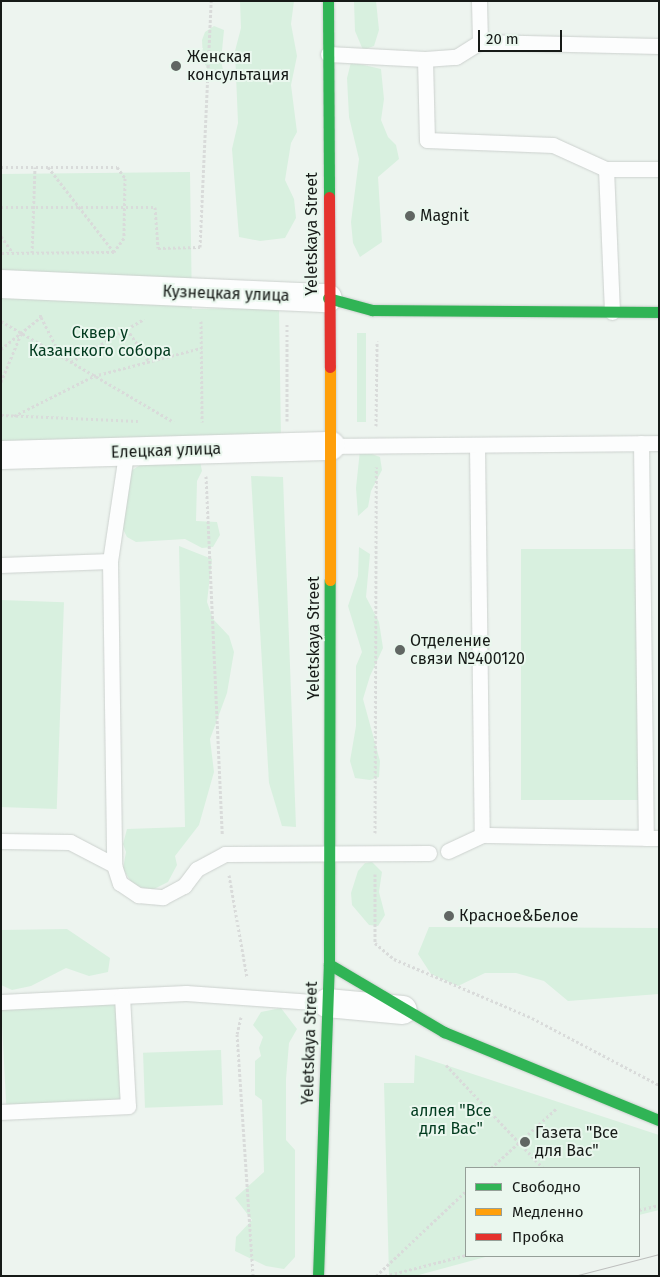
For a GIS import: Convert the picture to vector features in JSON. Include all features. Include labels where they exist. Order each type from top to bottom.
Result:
[{"type":"main road","name":"Yeletskaya Street","points":[[318,1276],[329,964],[331,446],[328,298],[328,1]]},
{"type":"main road","name":"Кузнецкая улица","points":[[328,298],[372,310],[659,312]]},
{"type":"main road","points":[[329,964],[403,1010],[444,1032],[659,1120]]},
{"type":"street","name":"Кузнецкая улица","points":[[1,284],[328,298]]},
{"type":"street","name":"Елецкая улица","points":[[1,455],[126,454],[331,446]]},
{"type":"street","points":[[327,1003],[403,1010]]},
{"type":"lane","points":[[478,1],[480,42]]},
{"type":"lane","points":[[328,54],[425,59],[456,57],[480,42],[659,46]]},
{"type":"lane","points":[[425,59],[427,140],[553,145],[606,169],[659,169]]},
{"type":"lane","points":[[606,169],[612,312]]},
{"type":"lane","points":[[448,851],[482,835],[652,838],[641,443]]},
{"type":"lane","points":[[331,446],[659,443]]},
{"type":"lane","points":[[477,445],[482,835]]},
{"type":"lane","points":[[126,454],[110,561],[114,865],[120,883],[138,895],[163,897],[184,886],[198,869],[225,854],[429,853]]},
{"type":"lane","points":[[1,565],[110,561]]},
{"type":"lane","points":[[1,841],[70,842],[114,865]]},
{"type":"lane","points":[[1,1002],[186,993],[327,1003]]},
{"type":"lane","points":[[1,1112],[128,1106],[122,996]]},
{"type":"path","points":[[1,207],[155,207],[158,248],[200,248],[211,1]]},
{"type":"path","points":[[1,167],[117,167],[125,178],[124,238],[114,252]]},
{"type":"path","points":[[32,253],[35,167]]},
{"type":"path","points":[[48,167],[114,252]]},
{"type":"path","points":[[1,236],[13,253]]},
{"type":"path","points":[[1,253],[114,252]]},
{"type":"path","points":[[38,305],[41,317],[61,356]]},
{"type":"path","points":[[201,311],[202,422]]},
{"type":"path","points":[[71,362],[150,315]]},
{"type":"path","points":[[281,424],[287,423],[287,316]]},
{"type":"path","points":[[1,349],[41,317]]},
{"type":"path","points":[[1,321],[175,423]]},
{"type":"path","points":[[127,329],[149,362]]},
{"type":"path","points":[[1,382],[21,333]]},
{"type":"path","points":[[377,341],[375,944],[394,959],[532,1018],[659,1085]]},
{"type":"path","points":[[14,416],[94,376],[201,348]]},
{"type":"path","points":[[1,415],[147,421]]},
{"type":"path","points":[[166,422],[184,422]]},
{"type":"path","points":[[193,422],[211,422]]},
{"type":"path","points":[[440,1060],[542,1167]]},
{"type":"path","points":[[492,1167],[560,1106]]},
{"type":"path","points":[[376,1276],[465,1193]]},
{"type":"path","points":[[640,1210],[659,1205]]},
{"type":"path","points":[[385,1276],[465,1255]]},
{"type":"green space","points":[[240,1],[294,1],[291,24],[297,56],[291,85],[297,132],[291,143],[285,180],[294,199],[296,218],[285,238],[260,241],[239,237],[232,149],[238,123],[235,51],[241,28]]},
{"type":"green space","points":[[354,1],[376,1],[379,30],[374,46],[363,50],[355,31]]},
{"type":"green space","points":[[214,26],[224,30],[221,61],[224,74],[213,81],[203,60],[202,40],[205,32]]},
{"type":"green space","points":[[351,62],[381,69],[384,99],[381,120],[388,137],[396,145],[399,159],[378,177],[382,242],[360,257],[353,243],[351,222],[359,159],[349,117],[347,78]]},
{"type":"green space","name":"Сквер у Казанского собора","points":[[190,172],[192,309],[279,308],[281,438],[1,441],[1,174]]},
{"type":"green space","points":[[357,333],[366,333],[366,422],[357,422]]},
{"type":"green space","points":[[360,450],[380,457],[382,470],[371,491],[368,507],[358,516],[356,488]]},
{"type":"green space","points":[[200,461],[202,471],[197,481],[196,521],[217,522],[220,535],[213,547],[202,548],[185,539],[136,542],[127,537],[122,527],[126,505],[122,493],[122,477],[143,463]]},
{"type":"green space","points":[[251,476],[283,477],[296,827],[282,826],[269,783]]},
{"type":"green space","points":[[179,546],[212,559],[207,602],[213,619],[229,636],[234,652],[227,693],[210,739],[214,772],[199,825],[175,856],[177,865],[168,882],[152,890],[133,885],[123,869],[126,852],[123,844],[127,829],[185,827]]},
{"type":"green space","points":[[359,547],[370,554],[366,597],[379,622],[383,648],[370,676],[363,699],[380,761],[379,777],[370,780],[355,778],[350,761],[356,726],[356,666],[362,652],[348,606],[358,576]]},
{"type":"green space","points":[[521,549],[641,549],[641,800],[521,800]]},
{"type":"green space","points":[[1,600],[64,602],[57,809],[1,807]]},
{"type":"green space","points":[[372,862],[382,872],[379,892],[385,915],[378,926],[369,925],[352,905],[351,893],[358,871],[365,863]]},
{"type":"green space","points":[[429,927],[659,928],[659,994],[568,1001],[544,981],[516,973],[485,973],[458,986],[431,974],[418,954]]},
{"type":"green space","points":[[67,929],[110,958],[108,972],[89,976],[66,968],[31,986],[12,990],[1,985],[1,930]]},
{"type":"green space","points":[[116,1002],[121,1101],[6,1107],[1,1008]]},
{"type":"green space","points":[[281,1008],[297,1029],[289,1043],[286,1079],[286,1140],[295,1150],[295,1257],[284,1269],[266,1266],[235,1251],[236,1237],[252,1220],[235,1198],[264,1172],[262,1100],[255,1095],[255,1061],[261,1056],[259,1048],[263,1037],[253,1025],[261,1012]]},
{"type":"green space","points":[[221,1050],[223,1105],[145,1108],[143,1053]]},
{"type":"green space","name":"аллея \"Все для Вас\"","points":[[415,1055],[659,1135],[659,1210],[640,1215],[640,1167],[465,1167],[465,1257],[485,1257],[415,1276],[389,1276],[384,1083],[414,1083]]},
{"type":"tram line","points":[[574,1276],[659,1254]]},
{"type":"traffic: fast","points":[[328,1],[329,197]]},
{"type":"traffic: fast","points":[[328,298],[372,310],[659,312]]},
{"type":"traffic: fast","points":[[318,1276],[329,964],[330,580]]},
{"type":"traffic: fast","points":[[329,964],[444,1032],[659,1120]]},
{"type":"traffic: slow","points":[[330,367],[330,580]]},
{"type":"traffic: jam","points":[[329,197],[330,367]]},
{"type":"place","name":"Женская консультация","points":[[176,66]]},
{"type":"place","name":"Magnit","points":[[410,216]]},
{"type":"place","name":"Отделение связи №400120","points":[[400,650]]},
{"type":"place","name":"Красное&Белое","points":[[449,916]]},
{"type":"place","name":"Газета \"Все для Вас\"","points":[[525,1142]]}]
